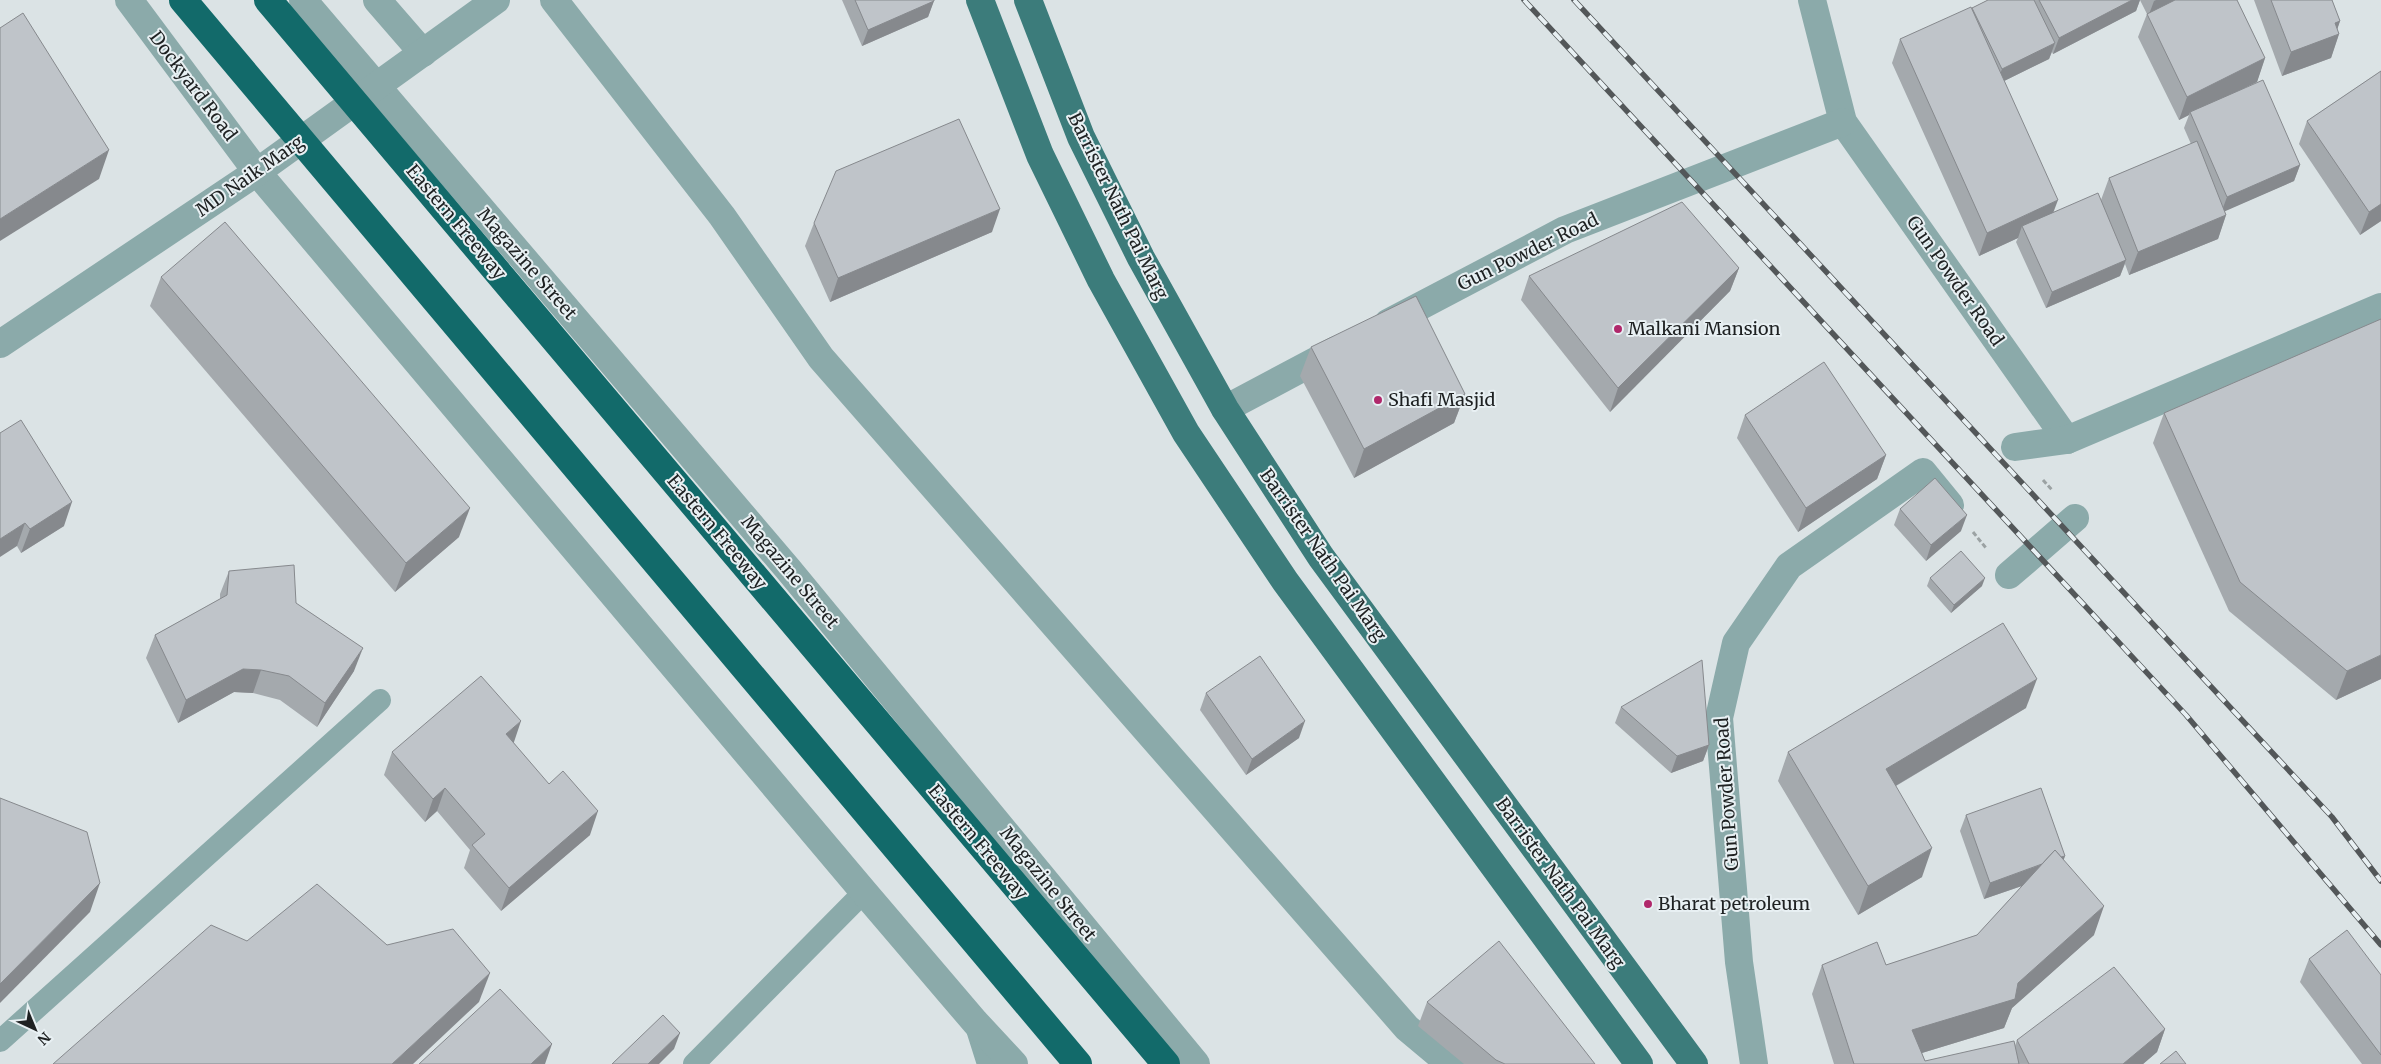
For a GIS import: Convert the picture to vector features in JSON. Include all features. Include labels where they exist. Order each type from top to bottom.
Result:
[{"type":"highway","points":[[183,0],[1078,1064]]},
{"type":"highway","name":"Eastern Freeway","points":[[268,0],[1166,1064]]},
{"type":"main road","points":[[980,0],[1040,155],[1101,280],[1186,433],[1285,581],[1638,1064]]},
{"type":"main road","name":"Barrister Nath Pai Marg","points":[[1028,0],[1081,137],[1141,258],[1225,409],[1320,558],[1694,1064]]},
{"type":"street","name":"Dockyard Road","points":[[128,0],[257,172]]},
{"type":"street","points":[[303,0],[376,87]]},
{"type":"street","points":[[378,0],[423,53]]},
{"type":"street","name":"MD Naik Marg","points":[[0,344],[257,172],[496,0]]},
{"type":"street","points":[[554,0],[722,216],[821,358],[1394,1014],[1407,1028],[1450,1064]]},
{"type":"street","name":"Gun Powder Road","points":[[1812,0],[1844,122],[2067,440]]},
{"type":"street","name":"Magazine Street","points":[[376,87],[788,569],[1196,1064]]},
{"type":"street","name":"Gun Powder Road","points":[[1225,409],[1565,230],[1844,122]]},
{"type":"street","points":[[257,172],[864,892],[975,1022],[1014,1064]]},
{"type":"street","points":[[2015,447],[2067,440],[2381,307]]},
{"type":"street","name":"Gun Powder Road","points":[[1754,1064],[1739,962],[1719,718],[1736,643],[1789,566],[1923,472],[1950,505]]},
{"type":"street","points":[[2009,575],[2075,518]]},
{"type":"lane","points":[[0,1041],[380,700]]},
{"type":"lane","points":[[694,1064],[864,892]]},
{"type":"lane","points":[[975,1022],[988,1064]]},
{"type":"path","points":[[2015,447],[2075,518]]},
{"type":"path","points":[[1950,505],[2009,575]]},
{"type":"building","points":[[855,0],[934,0],[934,1],[868,30]]},
{"type":"building","points":[[1988,0],[2034,0],[2055,43],[2002,69],[1972,8]]},
{"type":"building","points":[[2039,0],[2132,0],[2059,38]]},
{"type":"building","points":[[2175,0],[2237,0],[2265,58],[2187,97],[2147,14]]},
{"type":"building","points":[[2271,0],[2332,0],[2340,21],[2335,23],[2339,34],[2291,52]]},
{"type":"building","points":[[1971,7],[2058,200],[1987,233],[1900,39]]},
{"type":"building","points":[[23,13],[109,150],[0,219],[0,28]]},
{"type":"building","points":[[2381,71],[2381,204],[2369,212],[2307,121]]},
{"type":"building","points":[[2263,80],[2300,165],[2227,197],[2190,112]]},
{"type":"building","points":[[959,119],[1000,209],[838,278],[814,223],[836,171]]},
{"type":"building","points":[[2197,141],[2226,215],[2138,252],[2109,178]]},
{"type":"building","points":[[2098,193],[2126,260],[2052,292],[2022,226]]},
{"type":"building","name":"Malkani Mansion","points":[[1682,202],[1739,268],[1618,388],[1529,276]]},
{"type":"building","points":[[225,222],[470,508],[406,563],[161,277]]},
{"type":"building","name":"Shafi Masjid","points":[[1416,296],[1465,394],[1364,449],[1311,347]]},
{"type":"building","points":[[2381,319],[2381,655],[2347,671],[2240,582],[2164,413]]},
{"type":"building","points":[[1824,362],[1886,455],[1806,508],[1745,415]]},
{"type":"building","points":[[21,420],[72,502],[30,529],[25,523],[0,539],[0,433]]},
{"type":"building","points":[[1935,478],[1967,515],[1931,545],[1900,509]]},
{"type":"building","points":[[1961,551],[1985,578],[1954,605],[1930,578]]},
{"type":"building","points":[[294,565],[296,603],[363,648],[325,703],[289,676],[261,670],[243,669],[186,700],[155,635],[227,595],[229,571]]},
{"type":"building","points":[[2003,623],[2037,679],[1886,769],[1932,848],[1868,886],[1788,752]]},
{"type":"building","points":[[1260,656],[1305,721],[1252,759],[1206,693]]},
{"type":"building","points":[[1702,660],[1709,745],[1677,756],[1621,707]]},
{"type":"building","points":[[481,676],[521,721],[506,734],[549,784],[563,771],[598,811],[509,888],[472,845],[485,834],[445,788],[433,799],[392,752]]},
{"type":"building","points":[[2041,788],[2065,856],[2061,857],[2055,850],[2042,864],[1990,883],[1966,815]]},
{"type":"building","points":[[0,798],[87,832],[100,883],[0,984]]},
{"type":"building","points":[[2055,850],[2104,906],[2018,983],[2015,999],[1912,1030],[1925,1061],[2014,1041],[2019,1064],[1854,1064],[1822,965],[1877,942],[1886,965],[1977,935]]},
{"type":"building","points":[[317,884],[387,945],[453,929],[490,973],[392,1064],[53,1064],[211,925],[247,941]]},
{"type":"building","points":[[2347,930],[2381,975],[2381,1055],[2309,959]]},
{"type":"building","points":[[1499,941],[1595,1064],[1505,1064],[1496,1060],[1427,1002]]},
{"type":"building","points":[[2114,967],[2165,1029],[2123,1064],[2029,1064],[2017,1040]]},
{"type":"building","points":[[500,989],[552,1044],[531,1064],[419,1064]]},
{"type":"building","points":[[663,1015],[680,1033],[648,1064],[612,1064]]},
{"type":"building","points":[[2176,1051],[2186,1064],[2160,1064]]},
{"type":"railway","points":[[1524,0],[2186,715],[2381,945]]},
{"type":"railway","points":[[1574,0],[2332,817],[2381,881]]},
{"type":"place","name":"Malkani Mansion","points":[[1618,329]]},
{"type":"place","name":"Shafi Masjid","points":[[1378,400]]},
{"type":"place","name":"Bharat petroleum","points":[[1648,904]]}]
